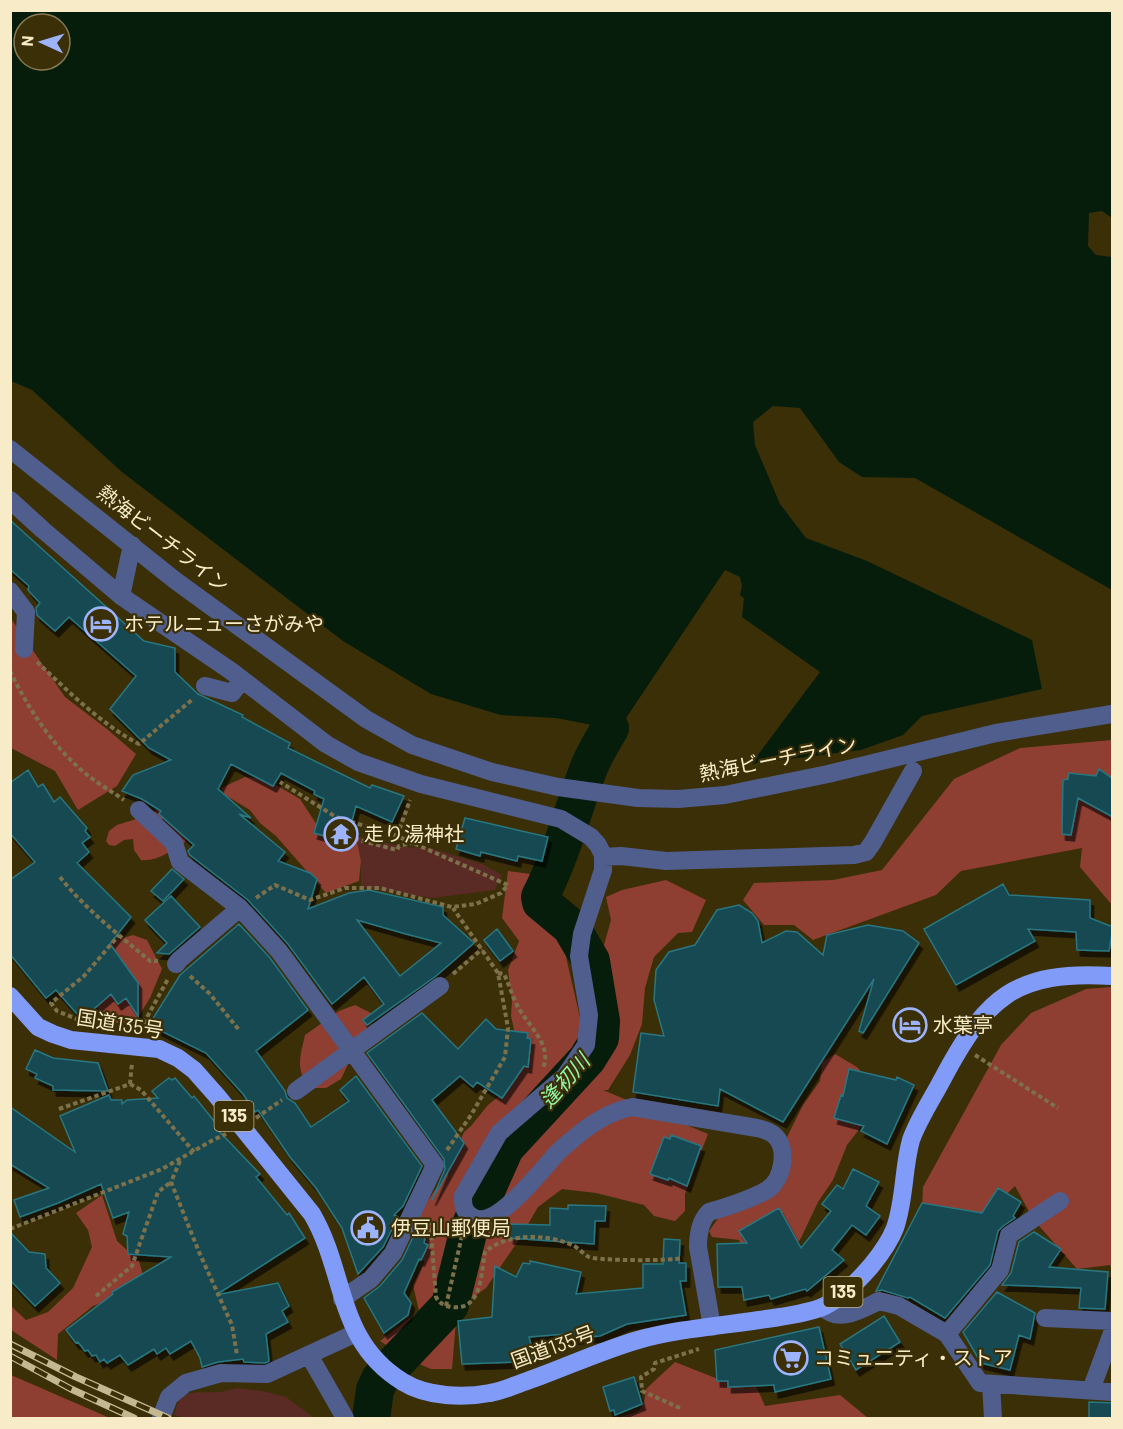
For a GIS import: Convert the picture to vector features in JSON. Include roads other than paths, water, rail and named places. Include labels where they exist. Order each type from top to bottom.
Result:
[{"type":"highway","name":"国道135号","points":[[10,996],[38,1027],[71,1040],[159,1049],[178,1058],[194,1070],[304,1203],[320,1228],[333,1262],[342,1299],[360,1339],[380,1364],[404,1383],[432,1393],[459,1396],[491,1393],[637,1340],[797,1315],[823,1307],[839,1296],[870,1266],[884,1248],[895,1227],[912,1137],[960,1045],[991,1007],[1006,994],[1026,984],[1078,974],[1113,976]]},
{"type":"street","name":"熱海ビーチライン","points":[[10,449],[176,580],[375,724],[412,745],[492,772],[558,787],[638,798],[678,799],[725,795],[828,774],[996,733],[1106,714]]},
{"type":"street","points":[[10,500],[121,596],[242,680],[326,744],[358,762],[416,782],[561,819],[591,837],[598,845],[603,857],[603,870],[582,934],[579,957],[589,1015],[586,1045],[575,1065],[565,1076],[499,1133],[463,1196],[463,1204],[473,1218],[482,1220],[497,1214],[522,1192],[578,1134],[593,1123],[632,1107],[756,1128],[774,1135],[781,1144],[783,1157],[775,1181],[768,1190],[709,1212],[703,1217],[698,1235],[698,1247],[708,1328]]},
{"type":"street","points":[[121,596],[132,545]]},
{"type":"street","points":[[10,591],[26,612],[24,649]]},
{"type":"street","points":[[205,686],[232,693],[242,680]]},
{"type":"street","points":[[603,857],[621,856],[666,861],[854,855],[866,852],[913,771]]},
{"type":"street","points":[[139,810],[174,843],[180,862],[240,908],[279,951],[435,1165],[393,1253],[371,1279],[342,1299]]},
{"type":"street","points":[[178,962],[240,908]]},
{"type":"street","points":[[297,1090],[440,986]]},
{"type":"street","points":[[947,1334],[1000,1270],[1009,1235],[1060,1201]]},
{"type":"street","points":[[823,1307],[828,1313],[841,1315],[851,1314],[879,1301],[890,1302],[947,1334],[980,1383],[1113,1392]]},
{"type":"street","points":[[1045,1318],[1113,1321]]},
{"type":"street","points":[[1091,1390],[1113,1333]]},
{"type":"street","points":[[161,1419],[169,1397],[186,1383],[221,1373],[267,1374],[309,1355],[360,1339]]},
{"type":"street","points":[[309,1355],[345,1419]]},
{"type":"street","points":[[991,1384],[993,1419]]},
{"type":"waterway","name":"逢初川","points":[[371,1418],[375,1390],[380,1379],[450,1305],[469,1229],[505,1148],[587,1059],[600,1038],[601,1021],[591,961],[571,927],[541,902],[540,897],[560,850],[590,765],[610,728]]},
{"type":"railway","points":[[10,1344],[76,1377],[168,1418]]},
{"type":"railway","points":[[10,1356],[71,1389],[134,1418]]},
{"type":"place","name":"ホテルニューさがみや","points":[[101,624]]},
{"type":"place","name":"走り湯神社","points":[[341,834]]},
{"type":"place","name":"水葉亭","points":[[910,1025]]},
{"type":"place","name":"伊豆山郵便局","points":[[368,1228]]},
{"type":"place","name":"コミュ二ティ・ストア","points":[[791,1358]]}]
